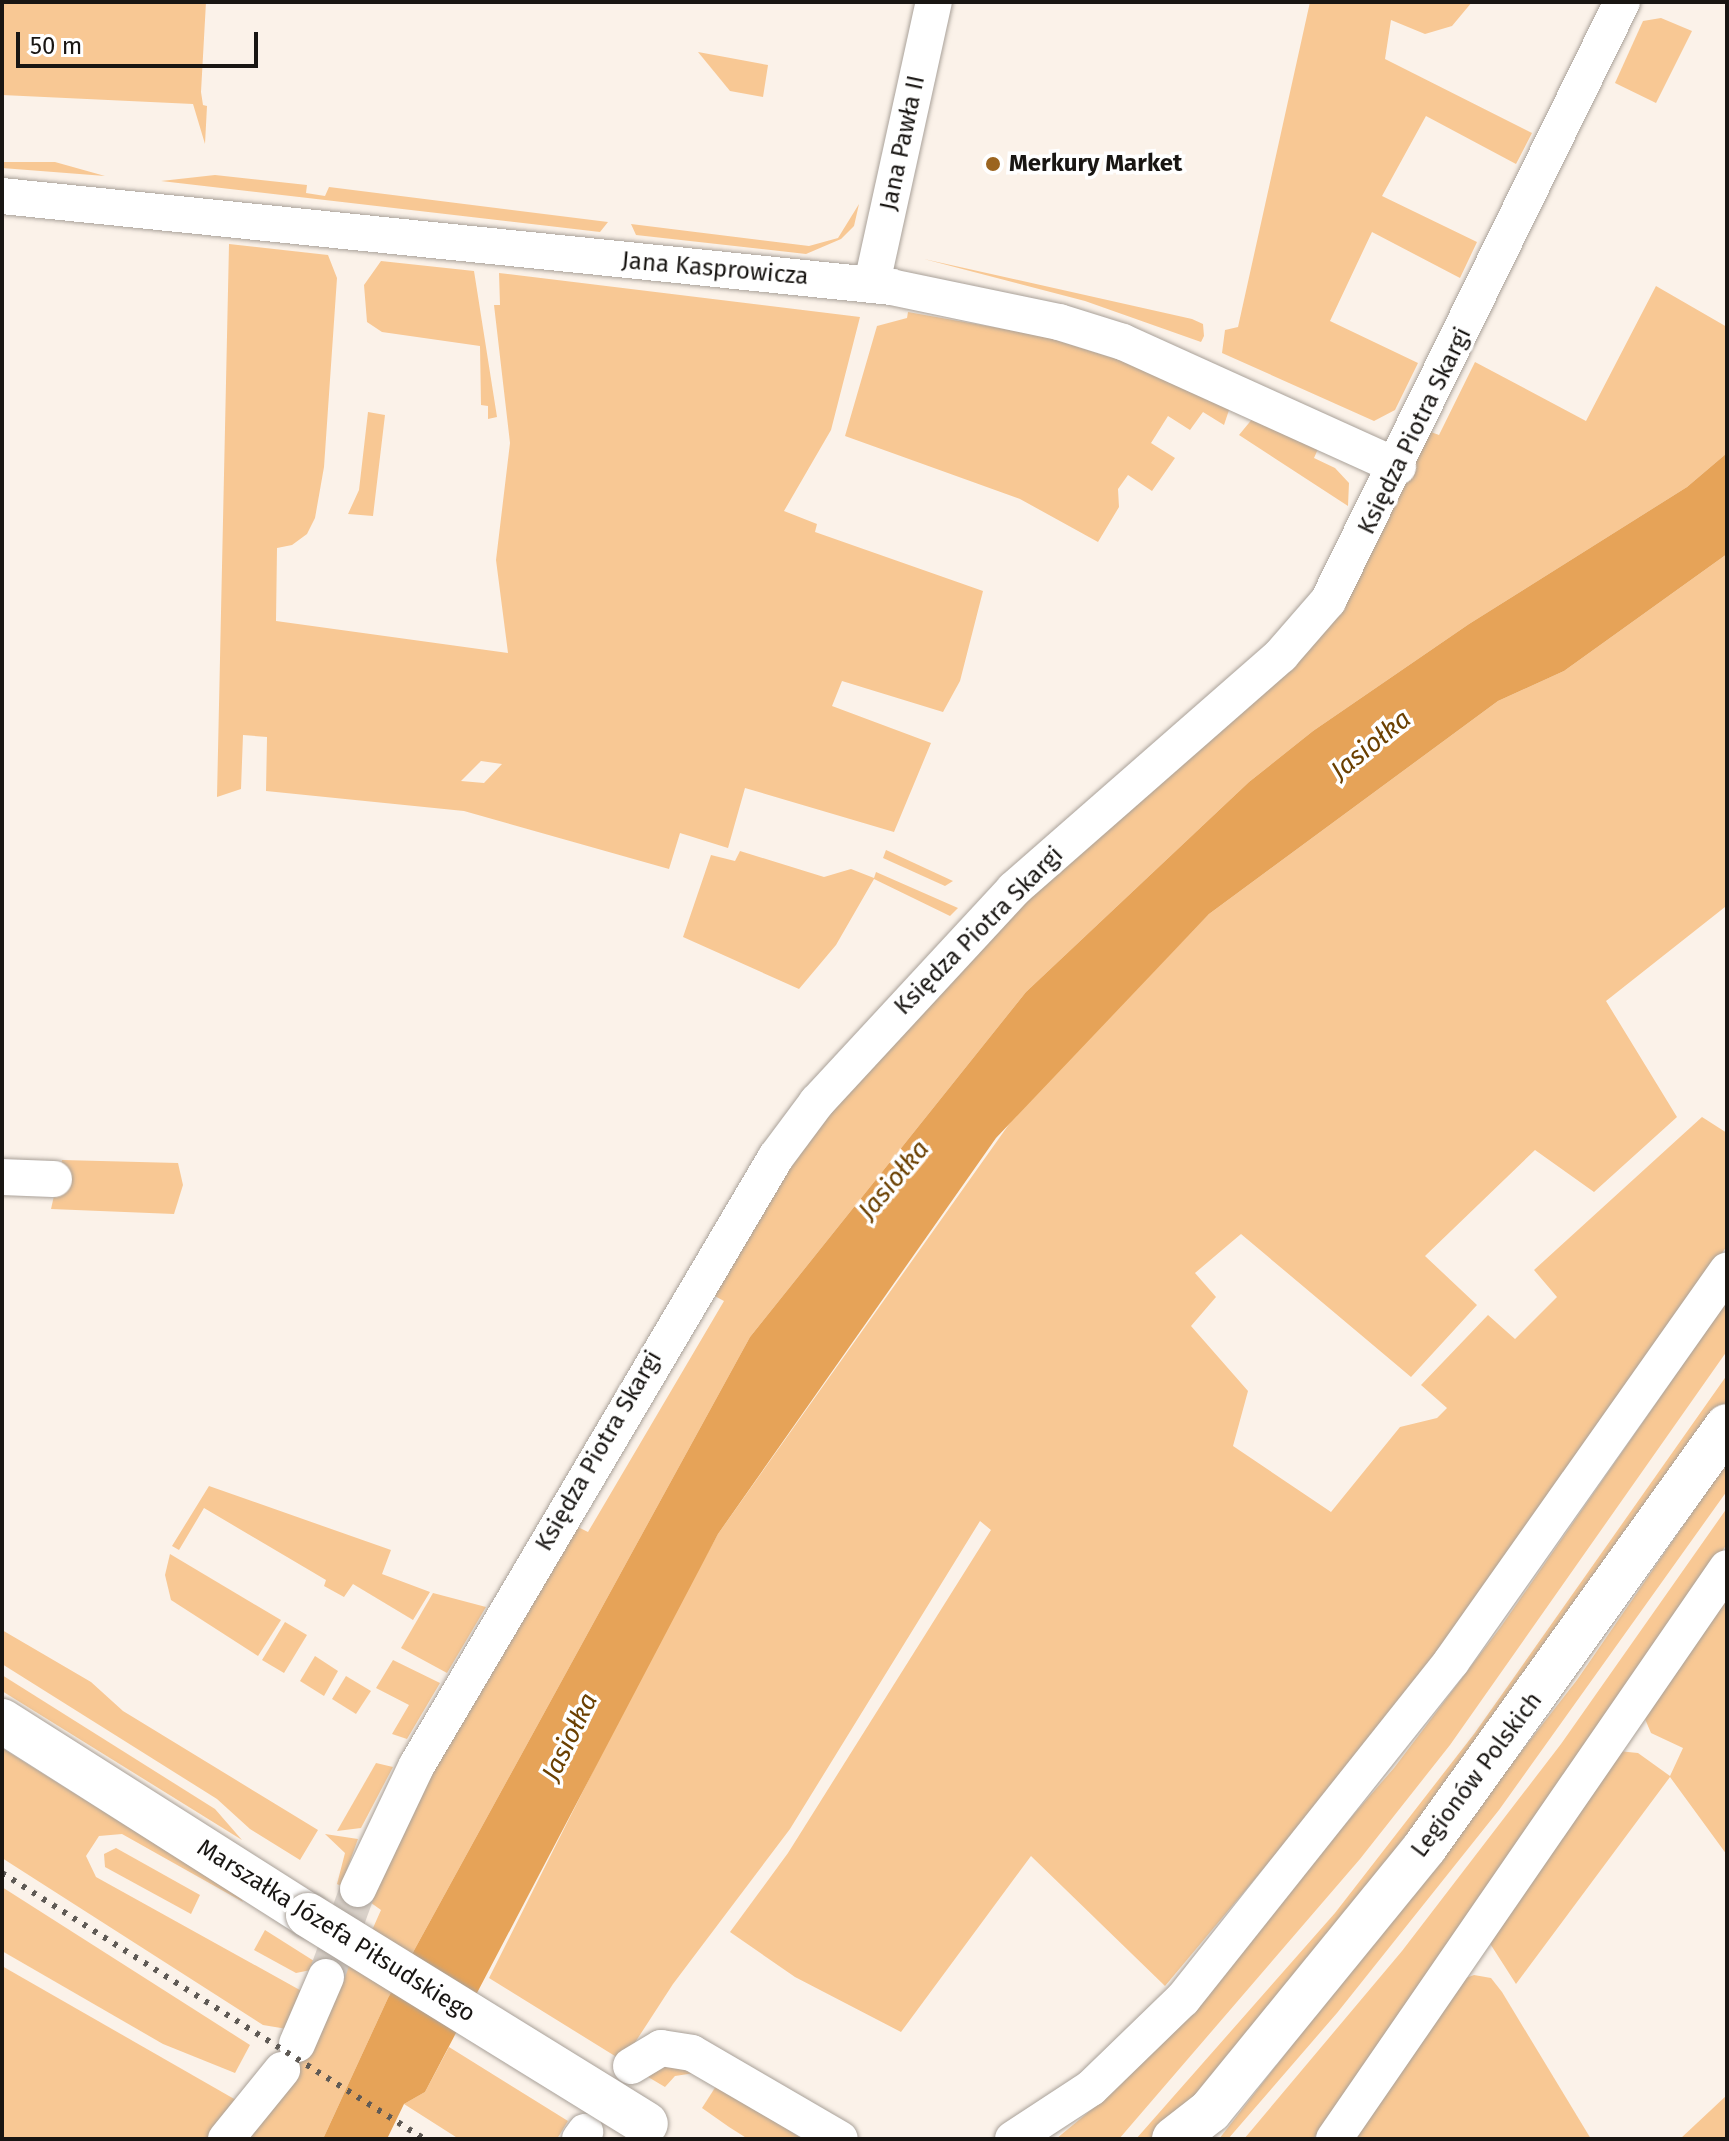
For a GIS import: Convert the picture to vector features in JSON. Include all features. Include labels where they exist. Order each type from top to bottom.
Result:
[{"type":"main road","name":"Legionów Polskich","points":[[1174,2139],[1202,2125],[1425,1847],[1727,1426]]},
{"type":"main road","name":"Marszałka Józefa Piłsudskiego","points":[[2,1721],[658,2132]]},
{"type":"street","name":"Jana Pawła II","points":[[872,283],[934,2]]},
{"type":"street","name":"Księdza Piotra Skargi","points":[[358,1889],[417,1765],[699,1279],[776,1157],[817,1102],[1014,889],[1303,632],[1344,577],[1622,2]]},
{"type":"street","name":"Jana Kasprowicza","points":[[2,196],[872,283],[1059,322],[1123,342],[1398,467]]},
{"type":"street","points":[[2,1177],[54,1179]]},
{"type":"street","points":[[1013,2139],[1091,2088],[1183,1999],[1451,1662],[1727,1271]]},
{"type":"street","points":[[1334,2139],[1727,1568]]},
{"type":"street","points":[[226,2139],[290,2057],[326,1977]]},
{"type":"street","points":[[631,2066],[661,2048],[720,2065],[840,2139]]},
{"type":"shaded area","points":[[2,2],[206,2],[201,92],[203,105],[207,106],[205,144],[193,104],[2,95]]},
{"type":"shaded area","points":[[1310,2],[1472,2],[1452,26],[1425,34],[1391,20],[1385,59],[1532,133],[1516,164],[1426,116],[1382,196],[1477,242],[1460,278],[1372,232],[1330,321],[1418,363],[1395,410],[1374,421],[1222,353],[1225,330],[1238,327]]},
{"type":"shaded area","points":[[1661,18],[1692,31],[1656,103],[1615,83],[1643,21]]},
{"type":"shaded area","points":[[698,52],[768,65],[763,97],[730,91]]},
{"type":"shaded area","points":[[2,162],[55,162],[105,176],[2,168]]},
{"type":"shaded area","points":[[215,175],[307,185],[306,193],[325,196],[329,187],[608,222],[600,232],[161,181]]},
{"type":"shaded area","points":[[859,204],[854,226],[841,239],[806,254],[636,235],[631,224],[809,246],[838,238]]},
{"type":"shaded area","points":[[229,244],[328,255],[337,278],[324,467],[315,518],[307,534],[292,545],[277,548],[276,621],[508,653],[496,560],[510,443],[494,305],[500,305],[499,273],[860,317],[831,430],[784,511],[817,524],[815,532],[983,591],[960,681],[943,712],[842,681],[832,706],[931,743],[894,832],[745,788],[728,848],[680,833],[669,869],[464,811],[266,791],[267,737],[243,735],[241,789],[217,797]],"holes":[[[481,761],[502,764],[484,783],[461,781]]]},
{"type":"shaded area","points":[[924,259],[1192,319],[1203,324],[1204,336],[1201,342],[1085,301]]},
{"type":"shaded area","points":[[381,261],[474,271],[497,417],[488,419],[488,406],[481,405],[480,346],[382,332],[367,322],[364,285]]},
{"type":"shaded area","points":[[1656,286],[1727,327],[1727,453],[1687,487],[1469,624],[1313,731],[1249,782],[1026,992],[750,1337],[388,1998],[323,2139],[239,2139],[308,2047],[333,1987],[369,1937],[381,1910],[367,1900],[379,1865],[574,1525],[588,1532],[724,1301],[709,1293],[807,1140],[1023,899],[1203,746],[1431,432],[1439,435],[1475,362],[1586,421]]},
{"type":"shaded area","points":[[908,312],[1043,336],[1122,361],[1230,407],[1224,425],[1203,412],[1190,430],[1168,416],[1151,443],[1175,458],[1152,491],[1128,475],[1118,489],[1119,507],[1098,542],[1020,499],[845,436],[877,326],[907,318]]},
{"type":"shaded area","points":[[368,412],[385,415],[373,516],[348,514],[359,490]]},
{"type":"shaded area","points":[[1253,418],[1318,449],[1314,458],[1335,468],[1349,483],[1348,506],[1239,435]]},
{"type":"shaded area","points":[[1727,554],[1727,910],[1725,907],[1606,1001],[1677,1117],[1594,1192],[1535,1150],[1425,1256],[1477,1305],[1411,1377],[1241,1234],[1195,1273],[1216,1297],[1191,1326],[1248,1391],[1233,1446],[1331,1512],[1400,1427],[1437,1418],[1447,1408],[1421,1385],[1488,1315],[1515,1339],[1557,1297],[1534,1270],[1702,1117],[1727,1133],[1727,1246],[1395,1712],[1165,1986],[1031,1856],[901,2032],[795,1977],[730,1932],[788,1853],[991,1530],[980,1521],[790,1829],[673,1984],[623,2061],[489,1978],[652,1654],[718,1534],[1017,1113],[1209,914],[1498,701],[1564,671]]},
{"type":"shaded area","points":[[886,850],[953,881],[945,886],[883,858]]},
{"type":"shaded area","points":[[740,851],[824,877],[851,869],[874,878],[876,872],[958,908],[950,916],[874,879],[836,945],[799,989],[683,937],[711,855],[735,861]]},
{"type":"shaded area","points":[[62,1160],[178,1163],[183,1185],[174,1214],[51,1209]]},
{"type":"shaded area","points":[[1727,1301],[1727,1351],[1450,1745],[1360,1859],[1119,2139],[1056,2139],[1114,2091],[1394,1768],[1500,1628]]},
{"type":"shaded area","points":[[1727,1375],[1727,1403],[1559,1642],[1223,2067],[1156,2139],[1136,2139],[1335,1913],[1474,1734]]},
{"type":"shaded area","points":[[1727,1462],[1727,1491],[1499,1810],[1337,2013],[1228,2139],[1219,2139],[1577,1680]]},
{"type":"shaded area","points":[[209,1486],[391,1550],[382,1574],[430,1592],[413,1620],[353,1584],[344,1597],[324,1586],[326,1580],[204,1508],[179,1550],[172,1546]]},
{"type":"shaded area","points":[[1727,1508],[1727,1544],[1313,2139],[1244,2139],[1402,1951],[1561,1744]]},
{"type":"shaded area","points":[[170,1554],[281,1620],[258,1656],[171,1600],[165,1575]]},
{"type":"shaded area","points":[[433,1593],[486,1607],[447,1673],[401,1648]]},
{"type":"shaded area","points":[[1727,1599],[1727,1855],[1670,1777],[1516,1984],[1489,1942],[1618,1751],[1638,1753],[1670,1776],[1683,1748],[1651,1733],[1645,1719]]},
{"type":"shaded area","points":[[285,1622],[307,1635],[284,1673],[262,1660]]},
{"type":"shaded area","points":[[2,1630],[91,1682],[123,1711],[318,1830],[300,1860],[250,1829],[217,1799],[2,1664]]},
{"type":"shaded area","points":[[315,1656],[338,1671],[324,1696],[300,1681]]},
{"type":"shaded area","points":[[393,1660],[440,1683],[407,1739],[392,1734],[409,1705],[376,1688]]},
{"type":"shaded area","points":[[2,1675],[215,1809],[242,1840],[2,1691]]},
{"type":"shaded area","points":[[346,1676],[371,1691],[356,1714],[332,1699]]},
{"type":"shaded area","points":[[2,1748],[241,1898],[243,1902],[122,1834],[99,1836],[86,1856],[96,1877],[307,1994],[287,2029],[263,2025],[2,1858]]},
{"type":"shaded area","points":[[376,1763],[393,1767],[361,1828],[337,1831]]},
{"type":"shaded area","points":[[325,1834],[358,1839],[341,1886],[337,1884],[345,1853]]},
{"type":"shaded area","points":[[116,1848],[200,1895],[191,1914],[105,1867],[104,1854]]},
{"type":"shaded area","points":[[2,1887],[250,2045],[235,2073],[163,2044],[2,1951]]},
{"type":"shaded area","points":[[265,1930],[314,1961],[311,1970],[296,1973],[254,1950]]},
{"type":"shaded area","points":[[2,1966],[236,2100],[215,2139],[2,2139]]},
{"type":"shaded area","points":[[1474,1975],[1491,1978],[1502,1992],[1591,2139],[1355,2139],[1466,1978]]},
{"type":"shaded area","points":[[449,2047],[568,2121],[557,2139],[459,2139],[404,2104],[425,2092]]},
{"type":"shaded area","points":[[655,2063],[701,2072],[675,2076],[665,2087],[643,2074]]},
{"type":"shaded area","points":[[718,2083],[802,2139],[748,2139],[729,2127],[702,2108]]},
{"type":"shaded area","points":[[1727,2095],[1727,2139],[1680,2139]]},
{"type":"water","name":"Jasiołka","points":[[1727,453],[1727,554],[1564,671],[1498,701],[1209,914],[996,1138],[718,1534],[425,2092],[404,2104],[387,2139],[323,2139],[388,1998],[750,1337],[1026,992],[1249,782],[1313,731],[1469,624],[1687,487]]},
{"type":"tunnel","points":[[326,1977],[358,1889]]},
{"type":"railway","points":[[2,1873],[424,2139]]},
{"type":"place","name":"Merkury Market","points":[[993,164]]}]
